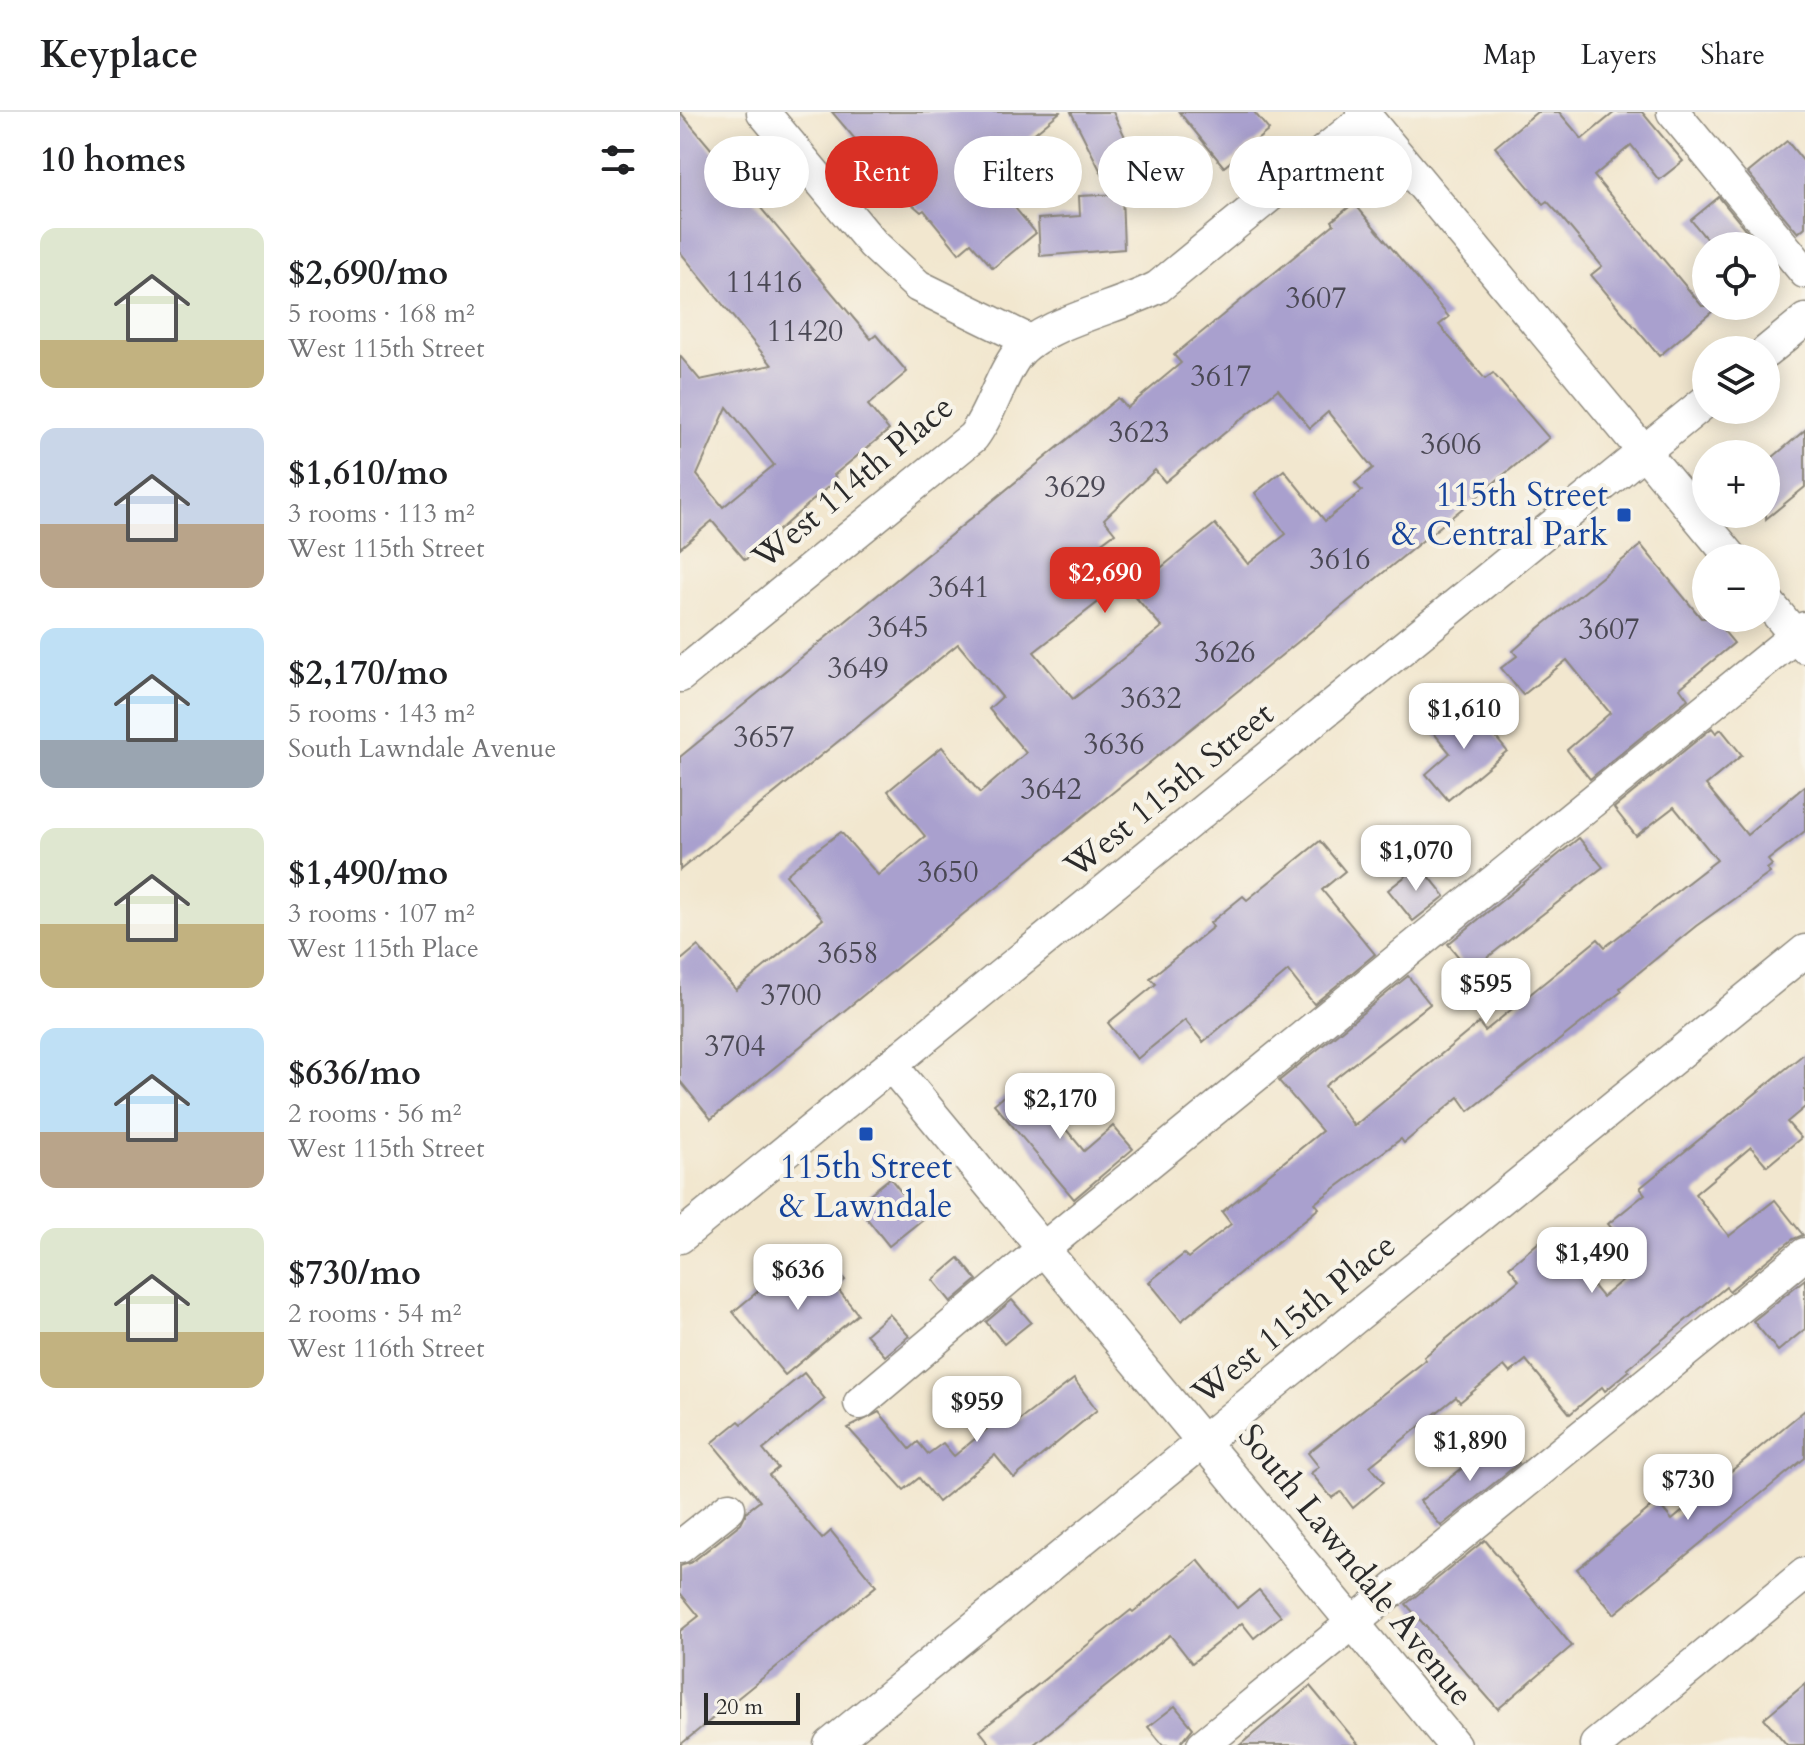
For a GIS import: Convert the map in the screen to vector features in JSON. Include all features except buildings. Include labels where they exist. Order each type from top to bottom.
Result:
[{"type":"street","points":[[763,112],[873,244],[918,286],[1030,341]]},
{"type":"street","points":[[1673,112],[1805,272]]},
{"type":"street","points":[[1364,115],[1720,544]]},
{"type":"street","name":"West 114th Place","points":[[680,675],[973,437],[987,419],[1007,370],[1030,341],[1045,331],[1121,305],[1158,287],[1364,115]]},
{"type":"street","points":[[1780,341],[1805,320]]},
{"type":"street","name":"West 115th Street","points":[[680,1237],[1692,413]]},
{"type":"street","points":[[860,1403],[1044,1248],[1802,637],[1780,614]]},
{"type":"street","name":"West 115th Place","points":[[830,1745],[1805,951]]},
{"type":"street","name":"South Lawndale Avenue","points":[[891,1065],[1454,1745]]},
{"type":"street","points":[[1203,1745],[1805,1254]]},
{"type":"street","points":[[680,1547],[729,1508]]},
{"type":"street","points":[[1596,1745],[1805,1574]]},
{"type":"place","name":"115th Street & Central Park","points":[[1624,515]]},
{"type":"place","name":"115th Street & Lawndale","points":[[866,1134]]}]
